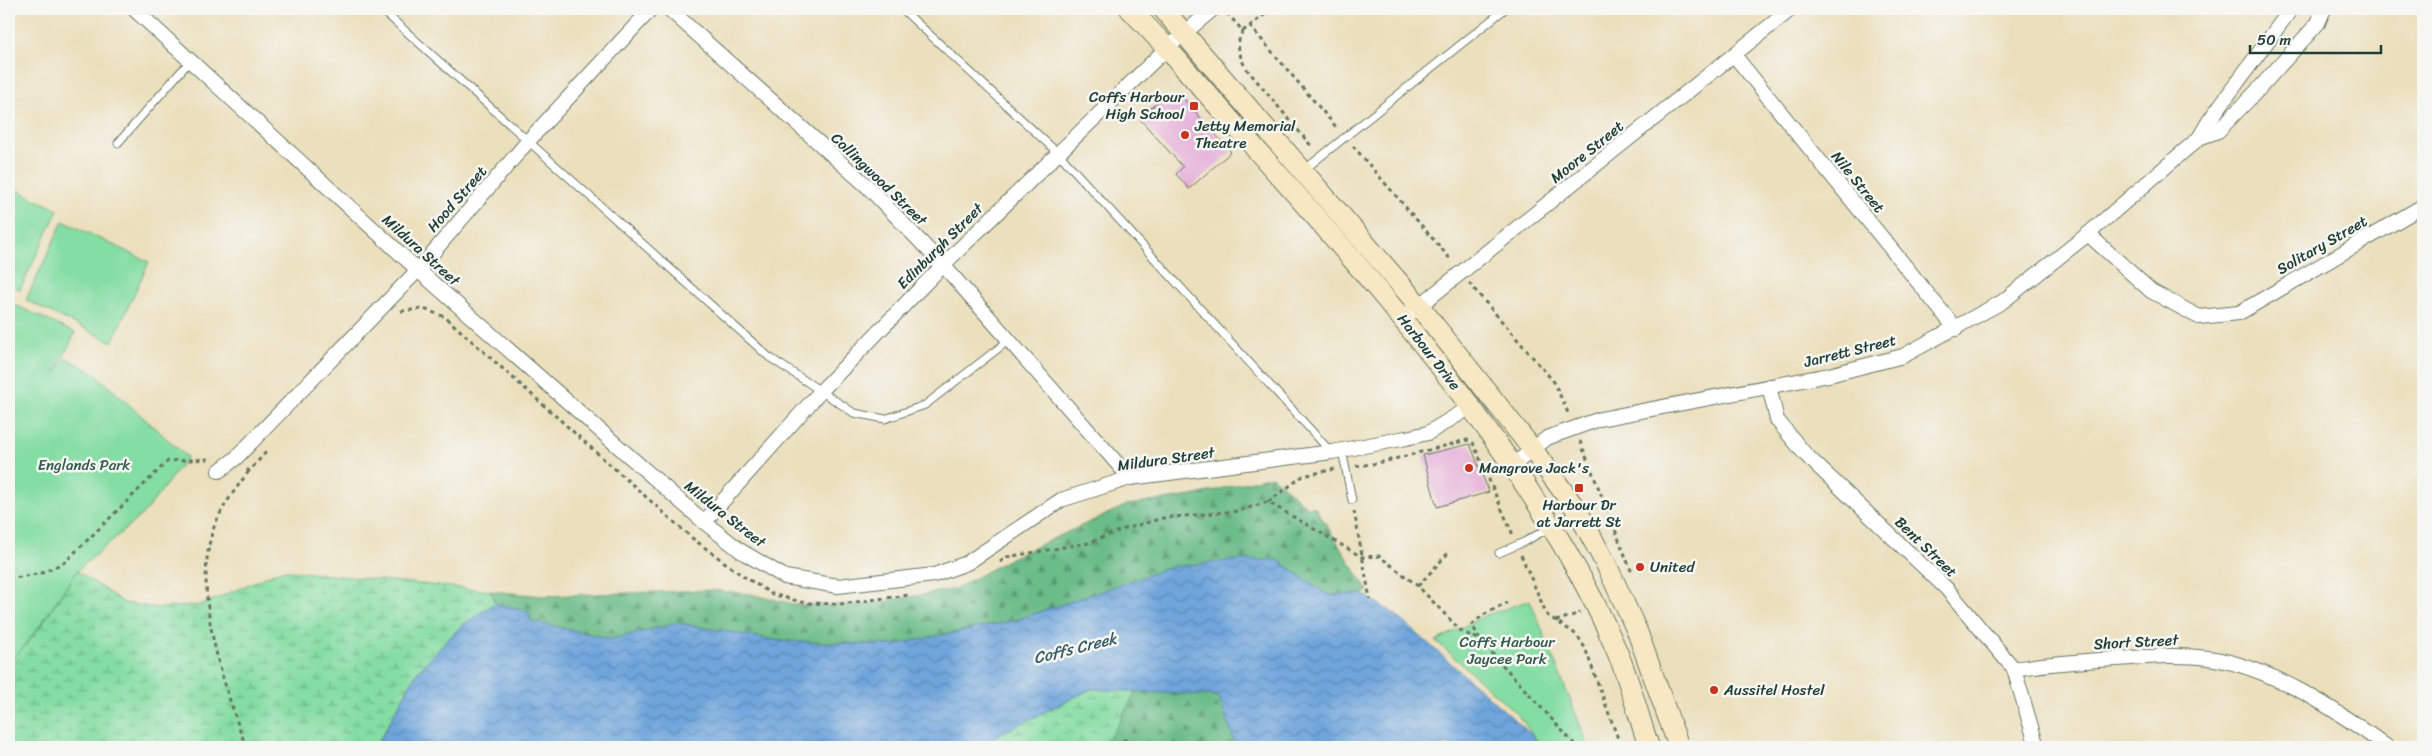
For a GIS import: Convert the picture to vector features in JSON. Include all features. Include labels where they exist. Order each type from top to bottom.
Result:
[{"type":"street","name":"Mildura Street","points":[[134,9],[418,270],[704,522],[741,551],[786,577],[838,586],[934,575],[967,563],[1061,500],[1130,478],[1337,451],[1428,433],[1472,406]]},
{"type":"street","name":"Hood Street","points":[[219,471],[236,458],[418,270],[529,140],[651,9]]},
{"type":"street","name":"Collingwood Street","points":[[669,9],[867,186],[943,264],[1130,478]]},
{"type":"street","name":"Harbour Drive","points":[[1130,9],[1167,48],[1403,319],[1472,406],[1553,527],[1595,605],[1617,650],[1649,747]]},
{"type":"street","name":"Harbour Drive","points":[[1164,9],[1420,307],[1534,450],[1578,512],[1607,566],[1637,632],[1679,747]]},
{"type":"street","name":"Edinburgh Street","points":[[704,522],[821,391],[943,264],[1167,48],[1213,9]]},
{"type":"street","name":"Moore Street","points":[[1403,319],[1791,9]]},
{"type":"street","name":"Jarrett Street","points":[[1512,466],[1547,438],[1600,419],[1648,408],[1829,375],[1903,356],[1956,329],[2002,302],[2088,234],[2199,138],[2291,9]]},
{"type":"street","name":"Jarrett Street","points":[[2199,138],[2218,131],[2250,99],[2318,24],[2324,9]]},
{"type":"street","name":"Nile Street","points":[[1734,55],[1956,329]]},
{"type":"street","name":"Solitary Street","points":[[2088,234],[2151,291],[2199,317],[2239,313],[2423,206]]},
{"type":"street","name":"Bent Street","points":[[1768,386],[1777,420],[1805,454],[1947,589],[2014,669],[2038,747]]},
{"type":"street","name":"Short Street","points":[[2014,669],[2043,664],[2165,655],[2209,658],[2247,667],[2285,683],[2355,723],[2387,747]]},
{"type":"lane","points":[[381,9],[529,140],[769,358],[854,412],[885,419],[924,405],[1008,340]]},
{"type":"lane","points":[[902,9],[1059,154],[1337,451],[1345,467],[1352,500]]},
{"type":"lane","points":[[1303,171],[1504,9]]},
{"type":"lane","points":[[118,143],[190,60]]},
{"type":"lane","points":[[1499,553],[1553,527],[1578,512]]},
{"type":"path","points":[[1223,9],[1243,31]]},
{"type":"path","points":[[1272,9],[1243,31],[1238,40],[1238,52],[1245,67],[1320,157]]},
{"type":"path","points":[[1250,26],[1554,382],[1575,428],[1636,582]]},
{"type":"path","points":[[1268,502],[1302,476],[1345,467]]},
{"type":"path","points":[[246,747],[221,676],[208,605],[205,573],[212,532],[225,504],[249,471]]},
{"type":"path","points":[[1352,500],[1370,599]]},
{"type":"path","points":[[1418,586],[1450,551]]},
{"type":"path","points":[[1362,557],[1379,556],[1418,586],[1460,631],[1480,640]]},
{"type":"path","points":[[1507,603],[1483,615],[1472,625],[1480,640],[1576,747]]},
{"type":"path","points":[[1555,622],[1595,605]]},
{"type":"path","points":[[1118,747],[1124,740],[1153,744],[1156,747]]},
{"type":"green space","points":[[9,186],[58,210],[20,290],[9,284]]},
{"type":"green space","points":[[63,221],[149,262],[112,342],[26,300]]},
{"type":"green space","name":"Englands Park","points":[[9,302],[75,333],[56,372],[66,358],[93,372],[187,457],[146,511],[77,571],[39,627],[16,656],[9,659]]},
{"type":"green space","points":[[1272,476],[1307,507],[1315,507],[1368,591],[1363,594],[1328,595],[1278,560],[1016,620],[893,645],[779,641],[678,623],[612,639],[531,621],[529,612],[495,603],[491,591],[543,596],[711,590],[750,594],[798,605],[864,605],[955,589],[1011,558],[1127,505],[1192,496]]},
{"type":"green space","points":[[281,570],[491,591],[495,603],[461,626],[417,672],[376,747],[9,747],[9,659],[36,632],[77,571],[124,603],[158,608],[202,605]]},
{"type":"green space","name":"Coffs Harbour Jaycee Park","points":[[1530,600],[1589,747],[1542,747],[1517,714],[1436,641],[1484,616]]},
{"type":"green space","points":[[1091,689],[1136,691],[1115,729],[1102,747],[974,747]]},
{"type":"green space","points":[[1136,691],[1219,696],[1236,747],[1102,747],[1115,729]]},
{"type":"water","name":"Coffs Creek","points":[[1238,560],[1278,560],[1328,595],[1363,594],[1395,614],[1532,735],[1541,747],[1455,747],[1446,744],[1445,747],[1236,747],[1219,696],[1091,689],[974,747],[376,747],[417,672],[461,626],[495,603],[529,612],[531,621],[612,639],[678,623],[779,641],[893,645],[1016,620],[1171,567]]},
{"type":"building","name":"Jetty Memorial Theatre","points":[[1182,97],[1231,152],[1189,189],[1176,174],[1183,167],[1139,118],[1160,100]]},
{"type":"building","points":[[1470,444],[1489,492],[1437,507],[1423,455]]},
{"type":"place","name":"Coffs Harbour High School","points":[[1194,106]]},
{"type":"place","name":"Jetty Memorial Theatre","points":[[1185,135]]},
{"type":"place","name":"Mangrove Jack's","points":[[1469,468]]},
{"type":"place","name":"Harbour Dr at Jarrett St","points":[[1579,488]]},
{"type":"place","name":"United","points":[[1640,567]]},
{"type":"place","name":"Aussitel Hostel","points":[[1714,690]]}]
